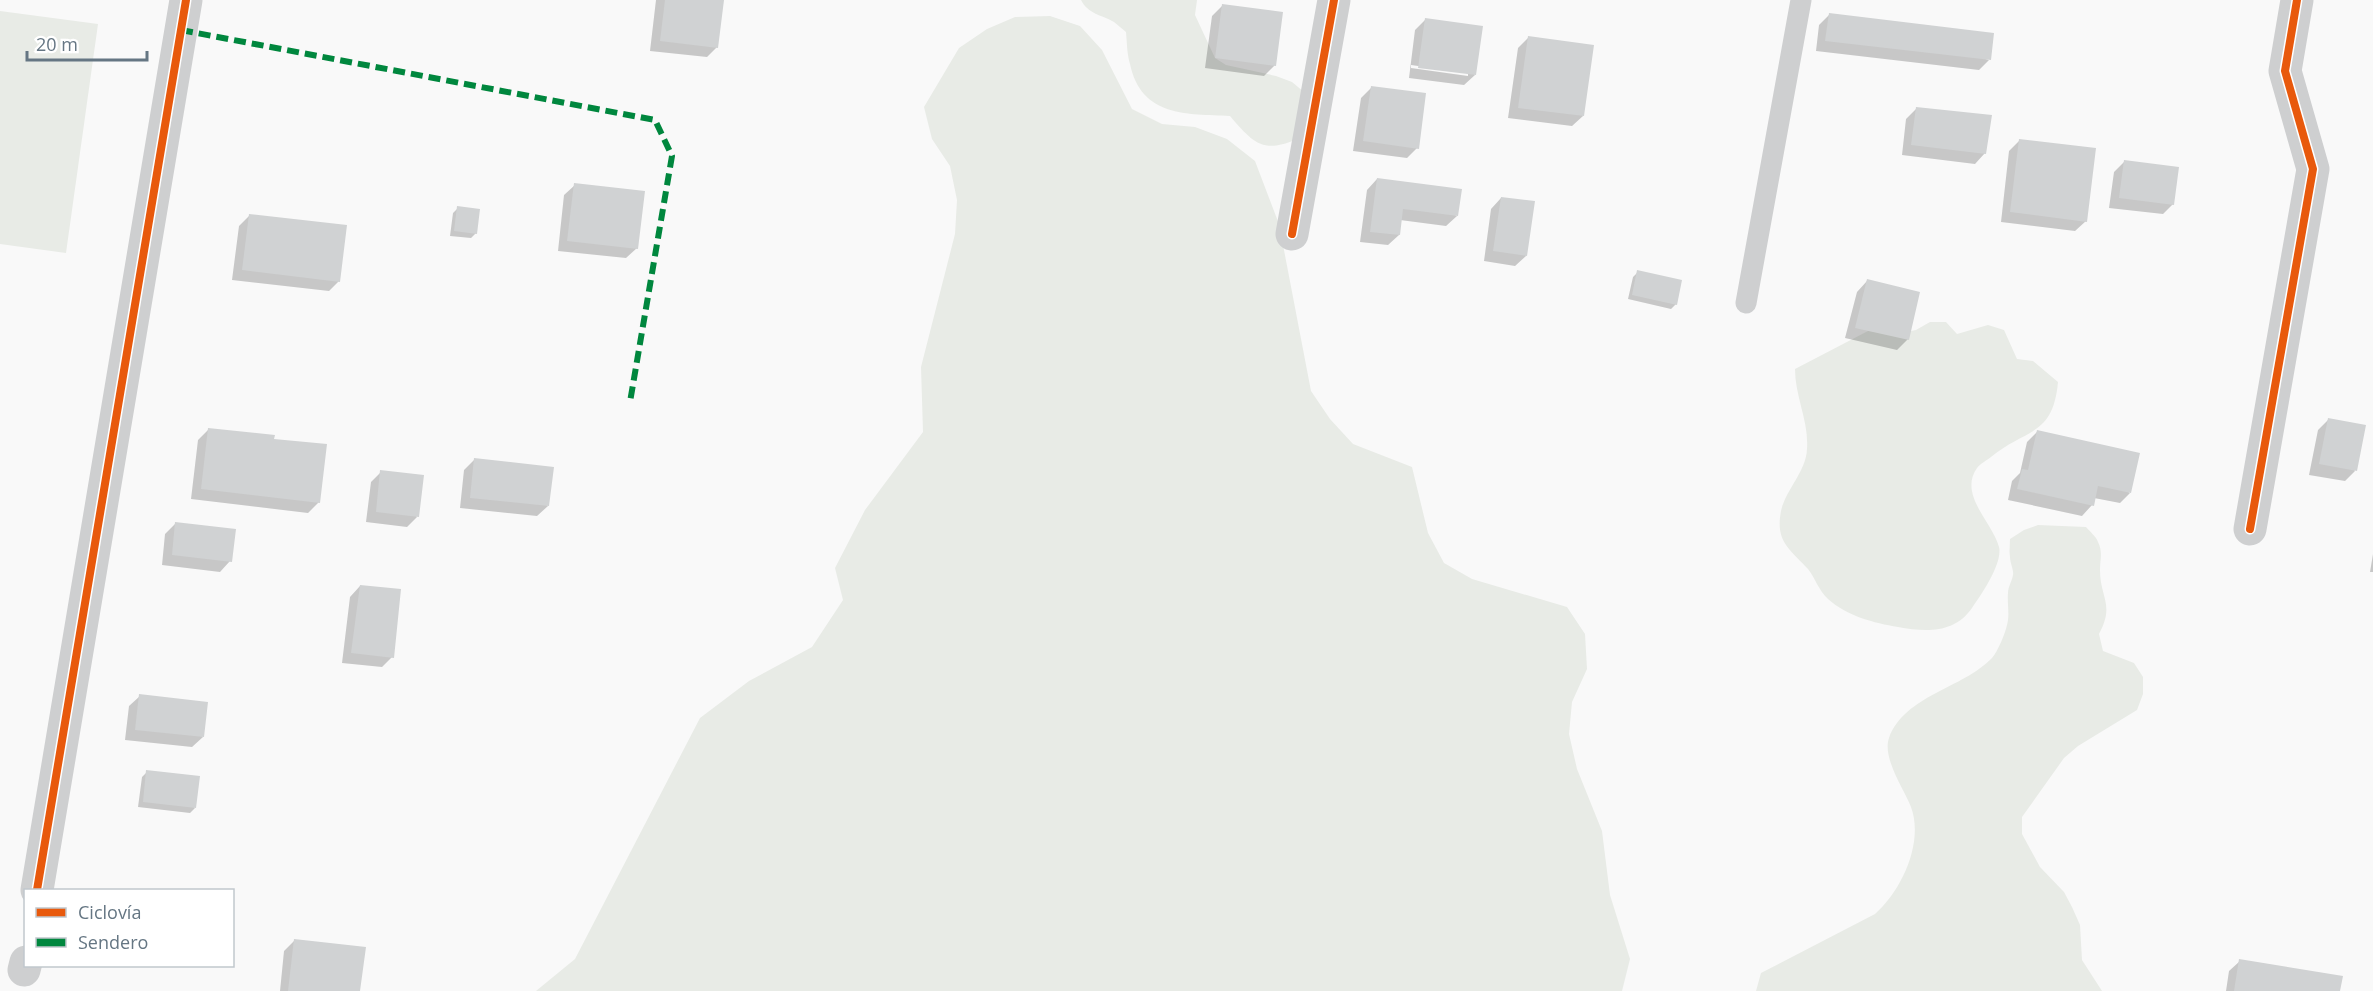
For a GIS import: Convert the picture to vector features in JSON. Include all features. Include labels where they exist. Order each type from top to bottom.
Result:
[{"type":"street","points":[[37,889],[186,0]]},
{"type":"street","points":[[1292,234],[1334,0]]},
{"type":"street","points":[[2250,529],[2313,169],[2285,71],[2297,0]]},
{"type":"lane","points":[[1746,303],[1801,0]]},
{"type":"shaded area","points":[[1081,0],[1197,0],[1195,15],[1215,58],[1226,65],[1276,76],[1292,82],[1304,92],[1301,137],[1269,146],[1253,140],[1230,116],[1182,113],[1155,103],[1144,94],[1136,81],[1129,60],[1126,32],[1114,22],[1091,11]]},
{"type":"shaded area","points":[[0,11],[98,24],[66,253],[0,244]]},
{"type":"shaded area","points":[[1050,16],[1080,26],[1102,50],[1132,109],[1162,124],[1195,127],[1227,139],[1255,161],[1279,224],[1311,391],[1330,419],[1353,444],[1412,467],[1428,533],[1444,563],[1472,579],[1567,607],[1585,634],[1587,669],[1572,702],[1569,734],[1577,769],[1602,831],[1610,895],[1630,959],[1622,991],[536,991],[575,959],[700,718],[749,681],[812,647],[843,600],[835,568],[865,510],[923,432],[921,367],[955,234],[957,200],[950,166],[932,139],[924,107],[959,48],[987,29],[1015,17]]},
{"type":"shaded area","points":[[1930,322],[1946,322],[1957,334],[1988,325],[2004,330],[2017,359],[2033,361],[2058,382],[2055,400],[2044,422],[1977,468],[1972,478],[1974,499],[1996,538],[1999,547],[1998,561],[1986,587],[1965,616],[1948,627],[1929,630],[1908,629],[1870,621],[1835,605],[1825,596],[1808,569],[1782,538],[1780,522],[1781,511],[1803,465],[1807,449],[1806,429],[1795,369],[1868,331],[1901,333],[1916,330]]},
{"type":"shaded area","points":[[2038,525],[2086,527],[2096,538],[2100,546],[2101,580],[2106,601],[2106,615],[2099,634],[2103,651],[2134,663],[2143,677],[2143,694],[2137,710],[2078,746],[2064,758],[2022,817],[2022,834],[2040,867],[2064,892],[2072,907],[2080,925],[2082,960],[2102,991],[1756,991],[1761,973],[1875,914],[1885,904],[1902,879],[1912,850],[1915,835],[1914,821],[1911,807],[1888,755],[1889,738],[1897,723],[1908,712],[1921,702],[1980,669],[1992,658],[2003,638],[2008,621],[2008,591],[2013,573],[2010,539]]},
{"type":"building","points":[[665,0],[724,0],[718,48],[660,41]]},
{"type":"building","points":[[1222,4],[1283,12],[1276,66],[1215,58]]},
{"type":"building","points":[[1829,13],[1994,33],[1991,60],[1825,41]]},
{"type":"building","points":[[1425,18],[1483,26],[1476,75],[1418,68]]},
{"type":"building","points":[[1528,36],[1594,45],[1584,116],[1518,108]]},
{"type":"building","points":[[1371,86],[1426,93],[1419,149],[1363,141]]},
{"type":"building","points":[[1916,107],[1992,115],[1986,154],[1911,145]]},
{"type":"building","points":[[2019,139],[2096,148],[2087,222],[2010,212]]},
{"type":"building","points":[[2124,160],[2179,167],[2174,205],[2119,198]]},
{"type":"building","points":[[1377,178],[1462,189],[1458,216],[1403,209],[1400,235],[1370,232]]},
{"type":"building","points":[[574,183],[645,191],[638,249],[567,241]]},
{"type":"building","points":[[1501,197],[1535,201],[1527,256],[1493,251]]},
{"type":"building","points":[[457,206],[480,209],[477,234],[454,231]]},
{"type":"building","points":[[249,214],[347,225],[340,282],[242,270]]},
{"type":"building","points":[[1637,270],[1682,280],[1677,305],[1632,295]]},
{"type":"building","points":[[1867,279],[1920,292],[1909,340],[1855,328]]},
{"type":"building","points":[[2328,418],[2366,425],[2357,471],[2319,464]]},
{"type":"building","points":[[208,428],[275,435],[274,439],[327,444],[320,503],[201,489]]},
{"type":"building","points":[[2037,430],[2140,453],[2131,493],[2098,486],[2094,506],[2017,489],[2022,469],[2028,470]]},
{"type":"building","points":[[474,458],[554,467],[549,506],[470,498]]},
{"type":"building","points":[[380,470],[424,475],[419,517],[376,512]]},
{"type":"building","points":[[175,522],[236,529],[232,562],[172,555]]},
{"type":"building","points":[[360,585],[401,589],[394,658],[351,653]]},
{"type":"building","points":[[139,694],[208,702],[204,737],[135,730]]},
{"type":"building","points":[[146,770],[200,776],[196,808],[143,802]]},
{"type":"building","points":[[294,939],[366,947],[360,991],[288,991]]},
{"type":"building","points":[[2239,959],[2343,976],[2340,991],[2234,991]]},
{"type":"marked path","points":[[181,30],[655,120],[672,156],[630,402]]},
{"type":"cycle path","points":[[37,889],[186,0]]},
{"type":"cycle path","points":[[1292,234],[1334,0]]},
{"type":"cycle path","points":[[2250,529],[2313,169],[2285,71],[2297,0]]}]
